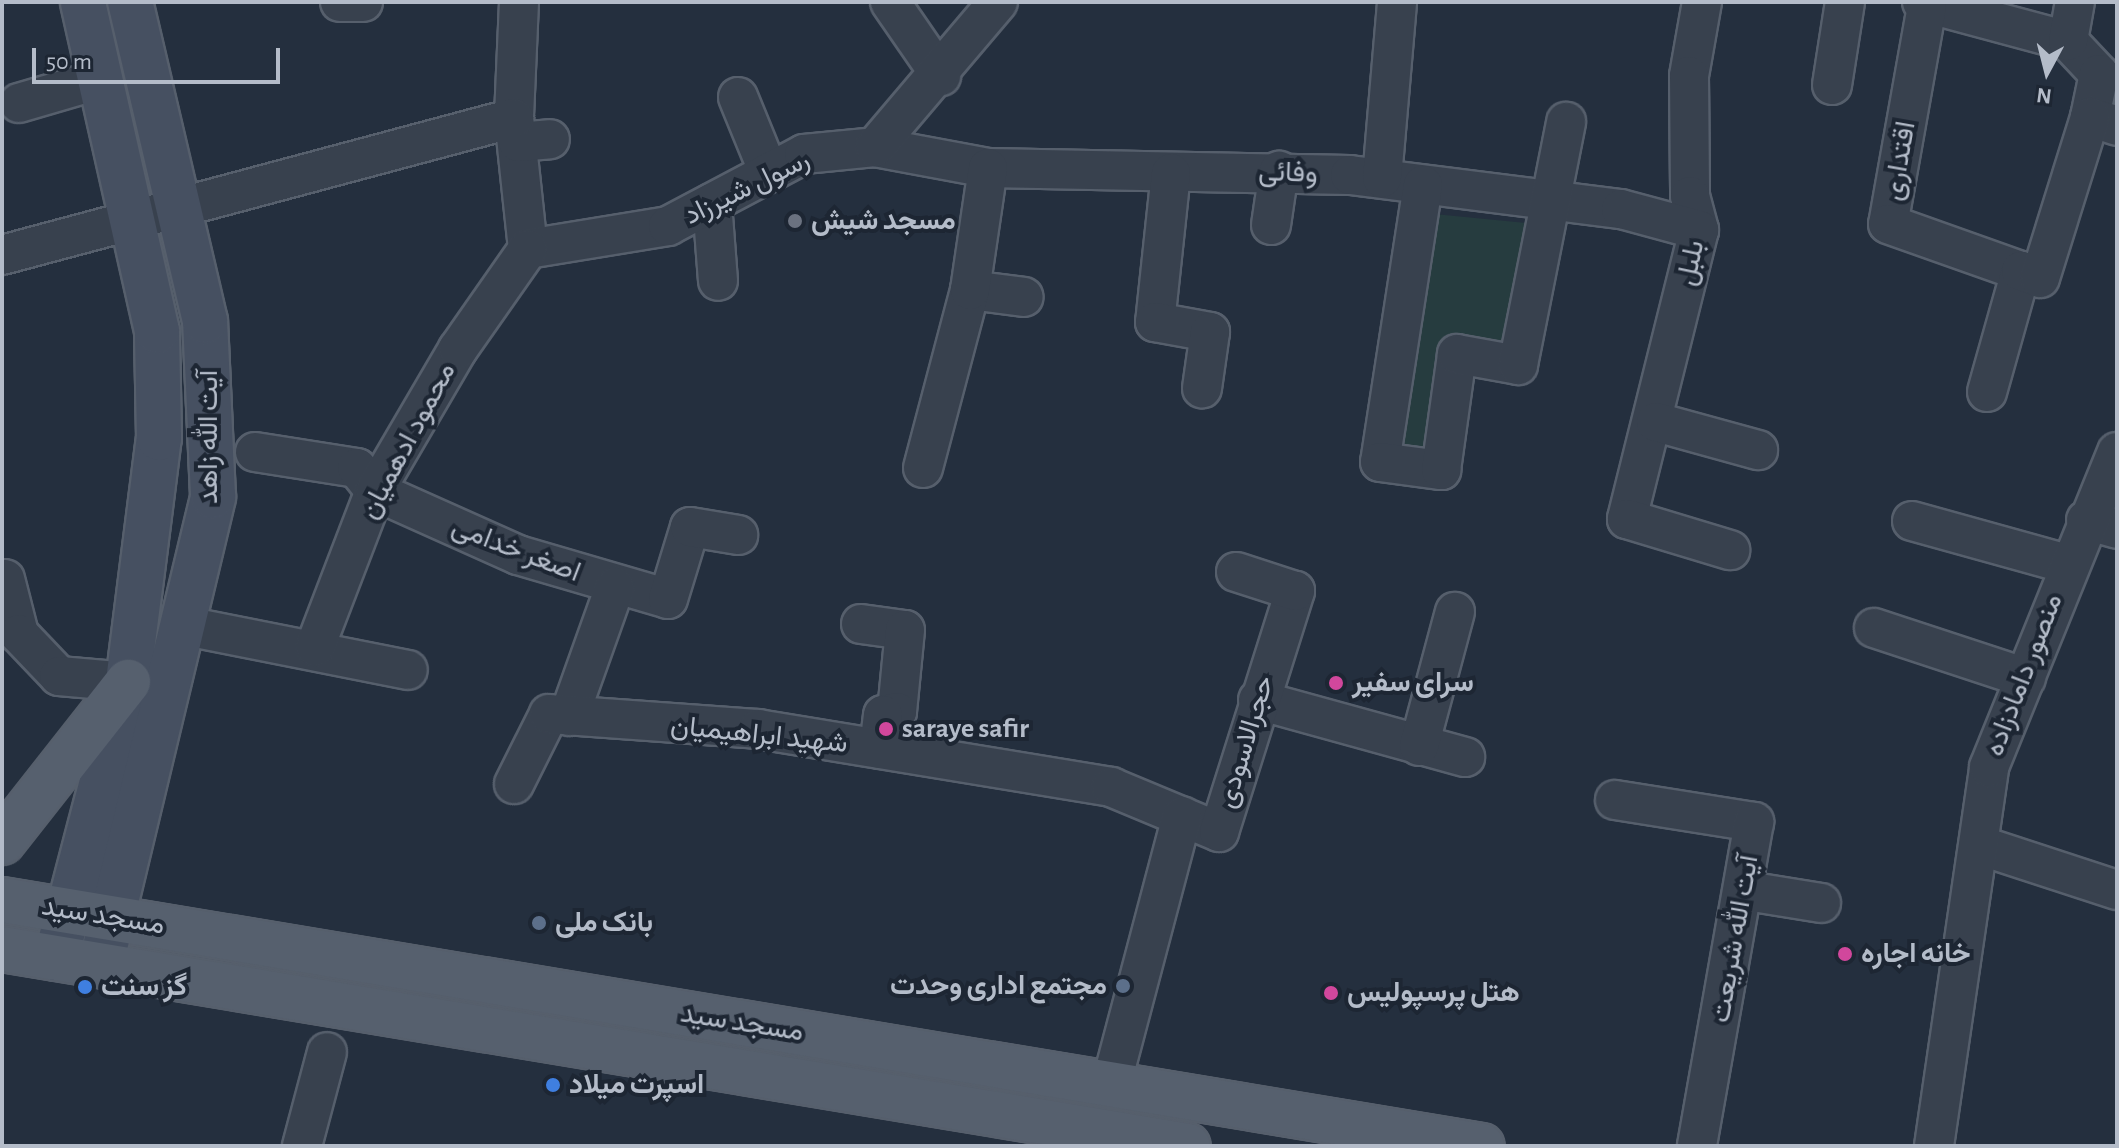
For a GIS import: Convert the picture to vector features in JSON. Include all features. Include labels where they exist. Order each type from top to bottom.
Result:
[{"type":"main road","name":"آیت الله زاهد","points":[[56,958],[66,910],[128,682],[159,438],[157,331],[136,219],[83,2]]},
{"type":"main road","name":"آیت الله زاهد","points":[[101,964],[186,626],[213,496],[214,408],[205,321],[130,2]]},
{"type":"main road","points":[[2,842],[128,682]]},
{"type":"main road","name":"مسجد سید","points":[[2,900],[1482,1146]]},
{"type":"main road","name":"مسجد سید","points":[[2,949],[1188,1146]]},
{"type":"street","points":[[340,2],[363,2]]},
{"type":"street","points":[[519,2],[527,133],[528,249]]},
{"type":"street","points":[[890,2],[941,76]]},
{"type":"street","points":[[1382,178],[1397,2]]},
{"type":"street","name":"بلبل","points":[[1702,2],[1689,76],[1690,196],[1699,230],[1656,422],[1627,519],[1730,550]]},
{"type":"street","points":[[1832,85],[1845,2]]},
{"type":"street","points":[[2068,41],[2075,2]]},
{"type":"street","points":[[1924,4],[2068,41],[2099,74],[2103,121],[2040,278],[2021,271],[1987,392]]},
{"type":"street","name":"اقتداری","points":[[1924,4],[1888,224],[2021,271]]},
{"type":"street","points":[[875,147],[941,76],[988,6]]},
{"type":"street","points":[[19,103],[101,79]]},
{"type":"street","points":[[738,97],[769,173]]},
{"type":"street","points":[[1423,185],[1380,462],[1441,470],[1457,354],[1518,365],[1555,203],[1566,122]]},
{"type":"street","points":[[2,255],[179,207],[527,133]]},
{"type":"street","name":"وفائی","points":[[875,147],[988,168],[1171,173],[1279,171],[1382,178],[1555,203],[1621,209],[1699,230]]},
{"type":"street","name":"رسول شیرزاد","points":[[528,249],[668,226],[804,154],[875,147]]},
{"type":"street","points":[[923,468],[970,290],[988,168]]},
{"type":"street","points":[[1271,225],[1279,171]]},
{"type":"street","points":[[1171,173],[1155,322],[1210,332],[1202,388]]},
{"type":"street","points":[[712,203],[718,281]]},
{"type":"street","name":"محمود ادهمیان","points":[[315,647],[375,491],[458,349],[528,249]]},
{"type":"street","points":[[970,290],[1024,297]]},
{"type":"street","points":[[1656,422],[1758,450]]},
{"type":"street","name":"اصغر خدامی","points":[[255,452],[357,468],[375,491],[518,555],[615,587],[668,599],[690,527],[738,535]]},
{"type":"street","name":"منصور دامادزاده","points":[[1934,1146],[1982,846],[1989,767],[2026,678],[2067,564],[2102,524],[2117,452]]},
{"type":"street","points":[[1912,521],[2067,564]]},
{"type":"street","name":"حجرالاسودی","points":[[1111,1085],[1182,816],[1219,832],[1258,700],[1295,591],[1236,572]]},
{"type":"street","points":[[5,579],[19,634],[59,676],[128,682]]},
{"type":"street","points":[[514,784],[549,714],[569,716],[615,587]]},
{"type":"street","points":[[1419,746],[1455,612]]},
{"type":"street","points":[[861,624],[905,630],[897,712],[883,715],[879,749]]},
{"type":"street","points":[[186,626],[315,647],[408,670]]},
{"type":"street","points":[[1874,628],[2026,678]]},
{"type":"street","points":[[1258,700],[1465,757]]},
{"type":"street","name":"شهید ابراهیمیان","points":[[569,716],[758,729],[1111,787],[1182,816]]},
{"type":"street","name":"آیت الله شریعت","points":[[1615,800],[1754,822],[1747,891],[1697,1146]]},
{"type":"street","points":[[1982,846],[2117,890]]},
{"type":"street","points":[[1747,891],[1821,903]]},
{"type":"street","points":[[302,1146],[327,1052]]},
{"type":"green space","points":[[1424,213],[1527,223],[1506,352],[1446,346],[1423,462],[1393,457]]},
{"type":"place","name":"مسجد شیش","points":[[795,221]]},
{"type":"place","name":"سرای سفیر","points":[[1336,683]]},
{"type":"place","name":"saraye safir","points":[[886,729]]},
{"type":"place","name":"بانک ملی","points":[[539,923]]},
{"type":"place","name":"خانه اجاره","points":[[1845,954]]},
{"type":"place","name":"مجتمع اداری وحدت","points":[[1123,986]]},
{"type":"place","name":"گز سنت","points":[[85,987]]},
{"type":"place","name":"هتل پرسپولیس","points":[[1331,993]]},
{"type":"place","name":"اسپرت میلاد","points":[[553,1085]]}]
